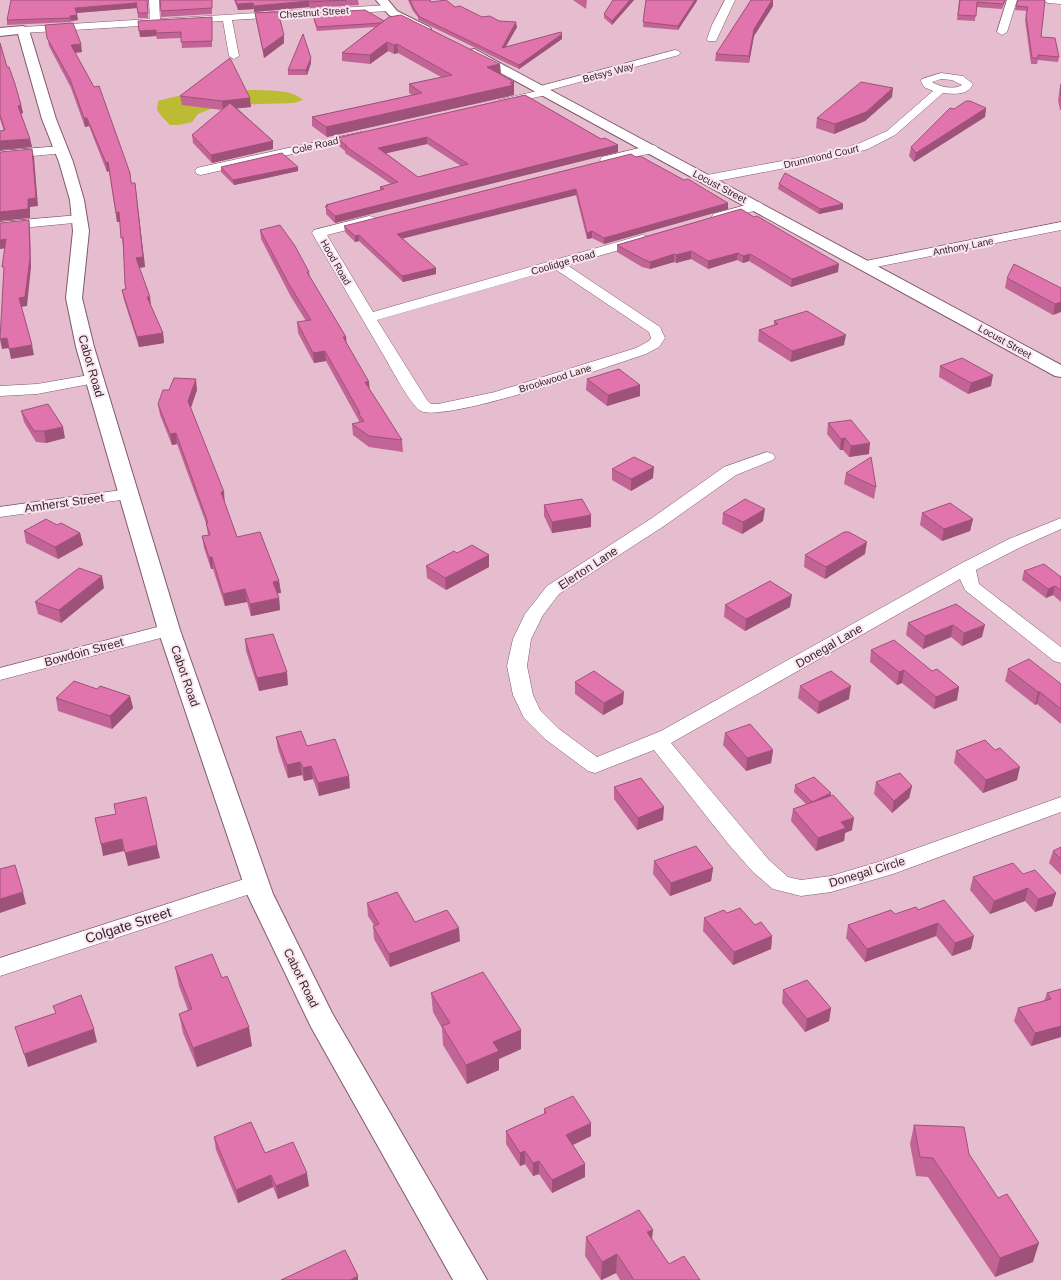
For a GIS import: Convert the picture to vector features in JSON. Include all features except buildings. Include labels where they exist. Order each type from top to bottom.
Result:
[{"type":"street","points":[[154,0],[155,22]]},
{"type":"street","points":[[712,39],[717,25],[730,0]]},
{"type":"street","points":[[1002,32],[1012,0]]},
{"type":"street","points":[[1048,0],[1061,1]]},
{"type":"street","points":[[385,4],[400,17],[434,34]]},
{"type":"street","name":"Chestnut Street","points":[[0,32],[227,18],[385,4]]},
{"type":"street","points":[[227,18],[234,56]]},
{"type":"street","name":"Cabot Road","points":[[23,30],[49,119],[61,150],[77,200],[81,231],[74,298],[85,347],[169,630],[260,894],[322,1019],[471,1280]]},
{"type":"street","name":"Locust Street","points":[[460,47],[544,90],[1061,372]]},
{"type":"street","name":"Betsys Way","points":[[544,90],[675,53]]},
{"type":"street","points":[[488,106],[544,90]]},
{"type":"street","name":"Drummond Court","points":[[708,179],[837,154],[864,146],[891,133],[940,90]]},
{"type":"street","name":"Cole Road","points":[[201,171],[374,132]]},
{"type":"street","points":[[598,162],[652,149]]},
{"type":"street","points":[[0,155],[61,150]]},
{"type":"street","points":[[705,221],[756,206]]},
{"type":"street","name":"Hood Road","points":[[369,318],[319,233],[381,217]]},
{"type":"street","points":[[0,226],[79,219]]},
{"type":"street","name":"Anthony Lane","points":[[866,265],[1061,226]]},
{"type":"street","name":"Coolidge Road","points":[[369,318],[653,236]]},
{"type":"street","name":"Brookwood Lane","points":[[369,318],[421,403],[427,408],[438,409],[455,406],[500,395],[641,351],[654,344],[658,338],[655,330],[557,264]]},
{"type":"street","points":[[0,391],[37,389],[95,379]]},
{"type":"street","name":"Elerton Lane","points":[[595,766],[552,734],[531,713],[523,695],[517,666],[522,639],[534,614],[553,590],[658,522],[730,471],[767,457]]},
{"type":"street","name":"Amherst Street","points":[[0,512],[129,494]]},
{"type":"street","name":"Donegal Lane","points":[[595,766],[658,742],[966,568],[1061,522]]},
{"type":"street","points":[[966,568],[971,586],[1061,657]]},
{"type":"street","name":"Bowdoin Street","points":[[0,674],[169,630]]},
{"type":"street","name":"Donegal Circle","points":[[658,742],[761,866],[781,883],[801,888],[831,884],[885,868],[1061,804]]},
{"type":"street","name":"Colgate Street","points":[[0,967],[257,883]]},
{"type":"shaded area","points":[[255,90],[287,92],[298,96],[303,100],[294,103],[229,105],[213,108],[198,114],[192,122],[179,125],[170,125],[157,110],[158,101],[182,95],[206,92]]}]
